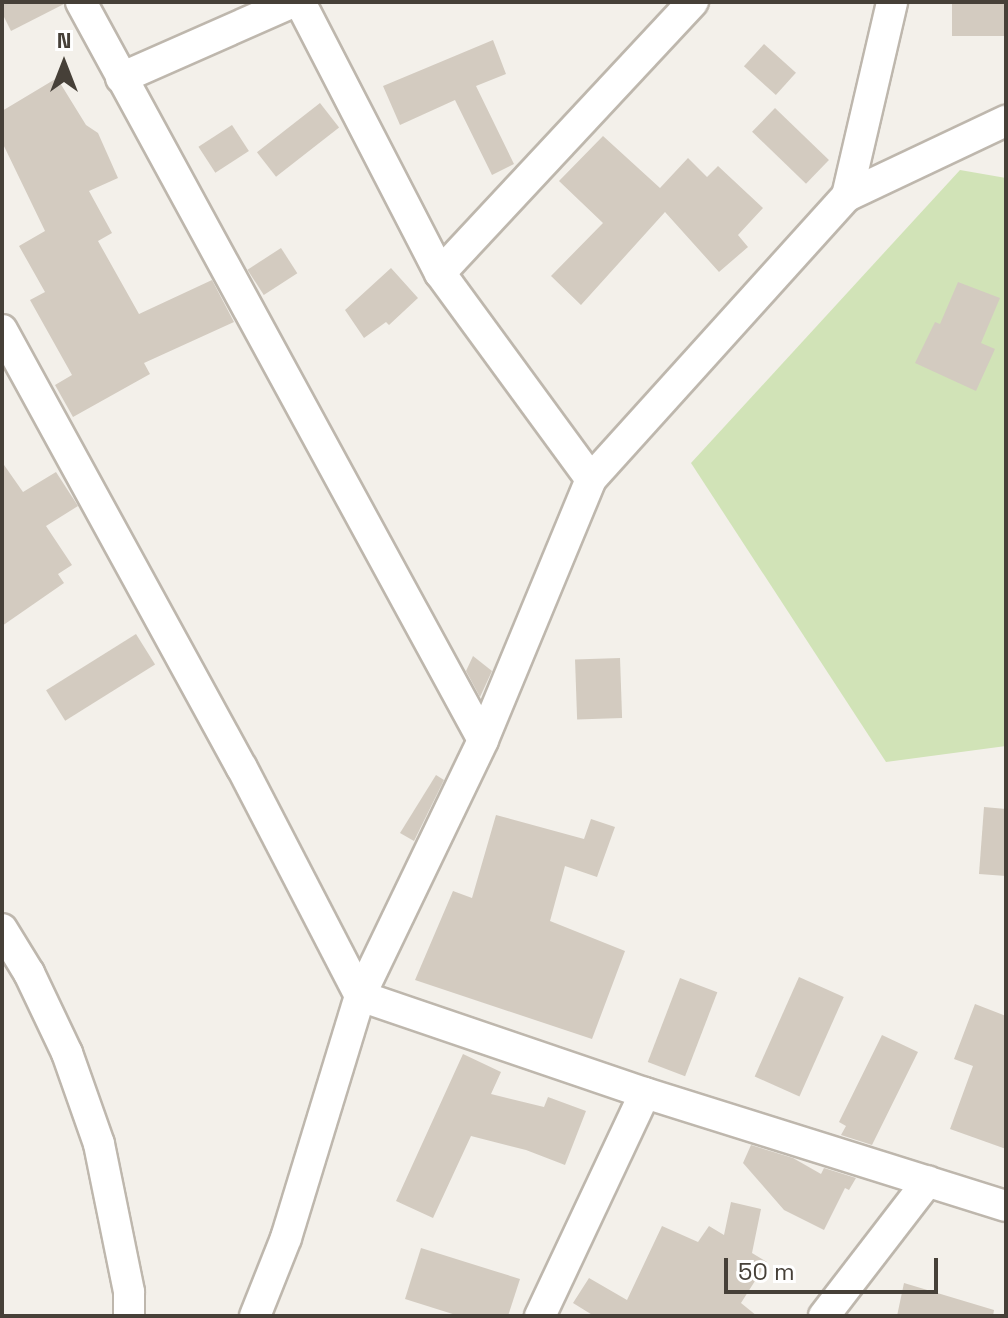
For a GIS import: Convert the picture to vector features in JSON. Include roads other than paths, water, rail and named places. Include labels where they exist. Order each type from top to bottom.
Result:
[{"type":"street","points":[[81,2],[483,740]]},
{"type":"street","points":[[121,78],[293,2]]},
{"type":"street","points":[[300,2],[440,273],[591,479]]},
{"type":"street","points":[[440,273],[693,2]]},
{"type":"street","points":[[847,196],[892,2]]},
{"type":"street","points":[[255,1316],[286,1238],[360,996],[483,740],[591,479],[847,196],[1006,121]]},
{"type":"street","points":[[2,330],[242,768],[360,996],[645,1093],[1006,1206]]},
{"type":"street","points":[[2,929],[29,973],[67,1053],[99,1144],[129,1292],[129,1316]]},
{"type":"street","points":[[540,1316],[645,1093]]},
{"type":"street","points":[[824,1316],[928,1181]]}]
